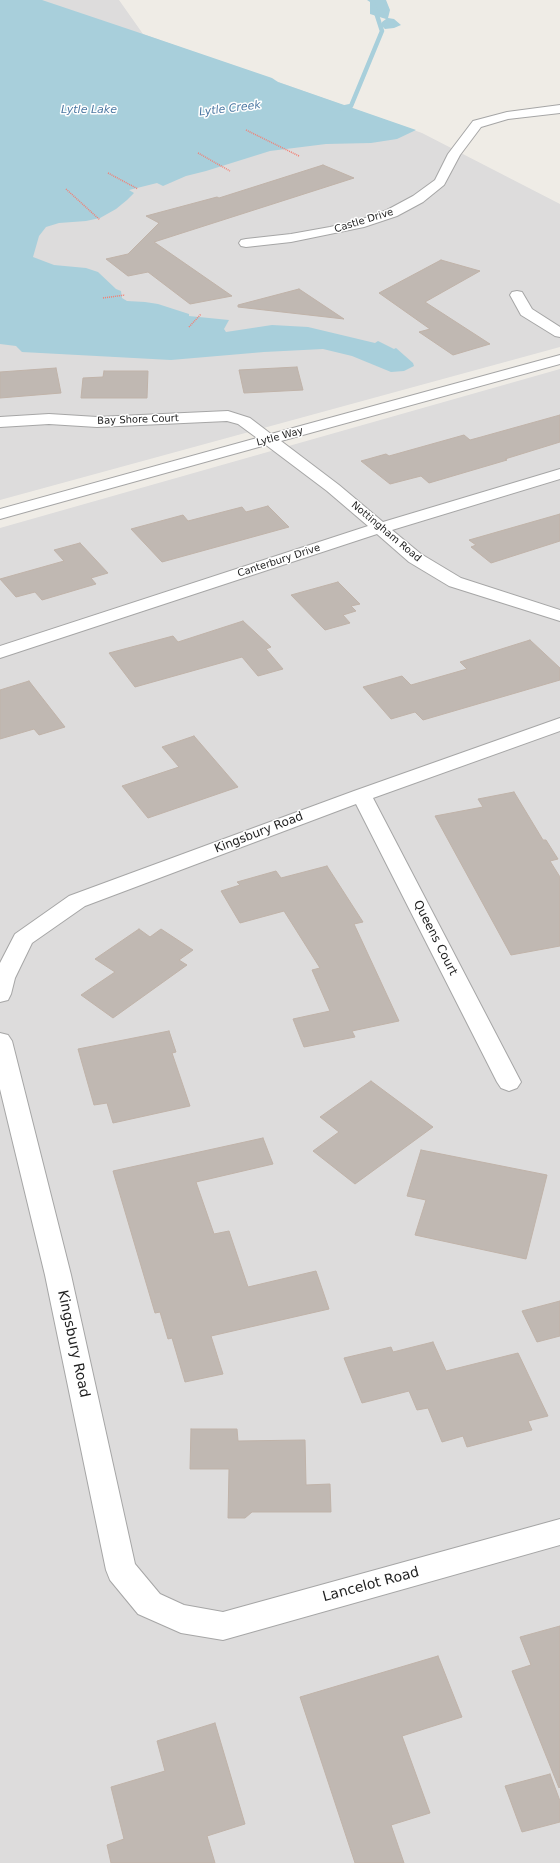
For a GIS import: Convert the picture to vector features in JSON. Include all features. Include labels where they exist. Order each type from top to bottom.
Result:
[{"type":"street","name":"Castle Drive","points":[[246,243],[291,238],[330,231],[364,223],[392,214],[418,199],[440,182],[454,154],[477,124],[507,116],[560,110]]},
{"type":"street","points":[[516,295],[526,312],[560,333]]},
{"type":"street","name":"Lytle Way","points":[[0,514],[560,359]]},
{"type":"street","name":"Bay Shore Court","points":[[0,422],[49,419],[126,421],[228,416],[244,421],[270,440]]},
{"type":"street","name":"Nottingham Road","points":[[270,440],[333,488],[415,558],[455,582],[560,616]]},
{"type":"street","name":"Canterbury Drive","points":[[0,652],[379,528],[560,474]]},
{"type":"street","name":"Kingsbury Road","points":[[0,994],[4,978],[23,939],[78,901],[361,795],[560,724]]},
{"type":"street","name":"Queens Court","points":[[361,795],[509,1082]]},
{"type":"street","name":"Kingsbury Road","points":[[0,1041],[58,1275],[121,1570],[149,1604],[181,1619]]},
{"type":"street","name":"Lancelot Road","points":[[181,1619],[223,1626],[560,1532]]},
{"type":"path","points":[[246,130],[299,156]]},
{"type":"path","points":[[198,153],[230,171]]},
{"type":"path","points":[[108,173],[138,189]]},
{"type":"path","points":[[66,189],[100,220]]},
{"type":"path","points":[[103,298],[125,295]]},
{"type":"path","points":[[188,327],[201,314]]},
{"type":"shaded area","name":"Lytle Lake","points":[[0,0],[119,0],[143,34],[422,133],[560,204],[560,347],[0,500]]},
{"type":"shaded area","points":[[560,369],[560,1863],[0,1863],[0,528]]},
{"type":"water","name":"Lytle Lake","points":[[0,0],[42,0],[272,78],[278,82],[416,130],[397,139],[371,143],[326,144],[270,151],[186,176],[163,186],[157,183],[129,190],[134,193],[116,209],[100,218],[86,221],[59,223],[46,227],[39,236],[33,257],[54,265],[86,268],[98,272],[116,289],[121,291],[122,298],[127,301],[158,304],[189,314],[189,316],[229,320],[224,329],[226,332],[272,325],[308,327],[375,343],[378,341],[394,349],[396,348],[413,363],[414,366],[404,371],[391,372],[352,356],[323,349],[264,352],[171,360],[22,352],[16,346],[0,344]]},
{"type":"water","points":[[367,0],[386,0],[390,10],[388,18],[394,19],[401,25],[394,28],[385,29],[382,26],[382,22],[386,19],[370,14],[370,2]]},
{"type":"building","points":[[323,165],[354,178],[154,242],[232,296],[190,304],[148,272],[128,276],[106,259],[128,254],[159,223],[146,216],[217,197],[219,198]]},
{"type":"building","points":[[441,260],[480,271],[425,302],[490,344],[453,355],[419,332],[430,329],[379,293]]},
{"type":"building","points":[[299,289],[344,319],[238,307],[238,305]]},
{"type":"building","points":[[297,367],[303,390],[244,393],[239,370]]},
{"type":"building","points":[[56,368],[61,393],[0,398],[0,372]]},
{"type":"building","points":[[104,371],[148,371],[147,398],[81,398],[83,378],[103,377]]},
{"type":"building","points":[[560,415],[560,442],[505,459],[507,460],[429,483],[421,476],[390,484],[361,461],[386,454],[389,456],[464,435],[470,440]]},
{"type":"building","points":[[268,506],[289,527],[162,562],[131,529],[183,515],[188,521],[242,507],[246,512]]},
{"type":"building","points":[[560,514],[560,541],[491,563],[471,547],[476,545],[469,540]]},
{"type":"building","points":[[80,543],[108,573],[91,578],[96,584],[42,600],[35,592],[16,597],[0,579],[64,561],[54,550]]},
{"type":"building","points":[[338,582],[360,604],[351,606],[356,611],[343,615],[350,623],[325,630],[291,595]]},
{"type":"building","points":[[243,621],[271,647],[266,649],[283,669],[258,676],[242,657],[135,687],[109,653],[173,636],[178,642]]},
{"type":"building","points":[[530,640],[560,668],[560,680],[423,720],[415,712],[391,719],[363,687],[402,676],[411,685],[467,669],[460,662]]},
{"type":"building","points":[[29,681],[65,727],[39,735],[34,729],[0,739],[0,690]]},
{"type":"building","points":[[194,736],[238,787],[148,818],[122,786],[179,767],[162,747]]},
{"type":"building","points":[[514,792],[543,840],[546,840],[558,859],[550,861],[560,877],[560,946],[511,955],[435,816],[483,807],[478,799]]},
{"type":"building","points":[[327,866],[363,922],[354,924],[399,1021],[352,1031],[355,1037],[304,1047],[293,1019],[330,1011],[312,970],[320,968],[284,911],[240,923],[221,891],[240,885],[237,882],[276,871],[281,878]]},
{"type":"building","points":[[139,929],[150,937],[161,929],[193,950],[179,960],[187,965],[113,1018],[81,995],[115,972],[95,959]]},
{"type":"building","points":[[169,1031],[176,1052],[172,1053],[190,1106],[113,1123],[107,1103],[94,1105],[78,1049]]},
{"type":"building","points":[[371,1081],[433,1127],[355,1184],[313,1151],[339,1132],[320,1117]]},
{"type":"building","points":[[263,1138],[273,1164],[196,1182],[214,1234],[229,1231],[248,1287],[316,1271],[329,1309],[211,1336],[223,1374],[185,1382],[172,1338],[168,1339],[160,1312],[155,1313],[113,1171]]},
{"type":"building","points":[[421,1150],[547,1175],[526,1259],[415,1235],[426,1200],[407,1196]]},
{"type":"building","points":[[560,1301],[560,1336],[537,1342],[522,1311]]},
{"type":"building","points":[[433,1342],[446,1371],[518,1353],[548,1416],[528,1421],[532,1430],[467,1447],[463,1436],[442,1442],[428,1408],[417,1410],[409,1391],[362,1403],[344,1358],[391,1347],[393,1352]]},
{"type":"building","points":[[191,1429],[237,1429],[238,1441],[305,1440],[306,1485],[330,1484],[331,1512],[252,1512],[245,1518],[228,1518],[229,1469],[190,1469]]},
{"type":"building","points":[[560,1626],[559,1788],[512,1671],[531,1665],[520,1637]]},
{"type":"building","points":[[438,1656],[462,1717],[402,1736],[430,1813],[391,1825],[404,1863],[355,1863],[300,1697]]},
{"type":"building","points":[[215,1723],[245,1824],[207,1836],[215,1863],[111,1863],[107,1845],[124,1839],[111,1787],[165,1771],[157,1741]]},
{"type":"building","points":[[550,1774],[560,1801],[560,1822],[522,1832],[505,1786]]},
{"type":"waterway","name":"Lytle Creek","points":[[341,108],[351,106],[382,31],[372,0]]}]
